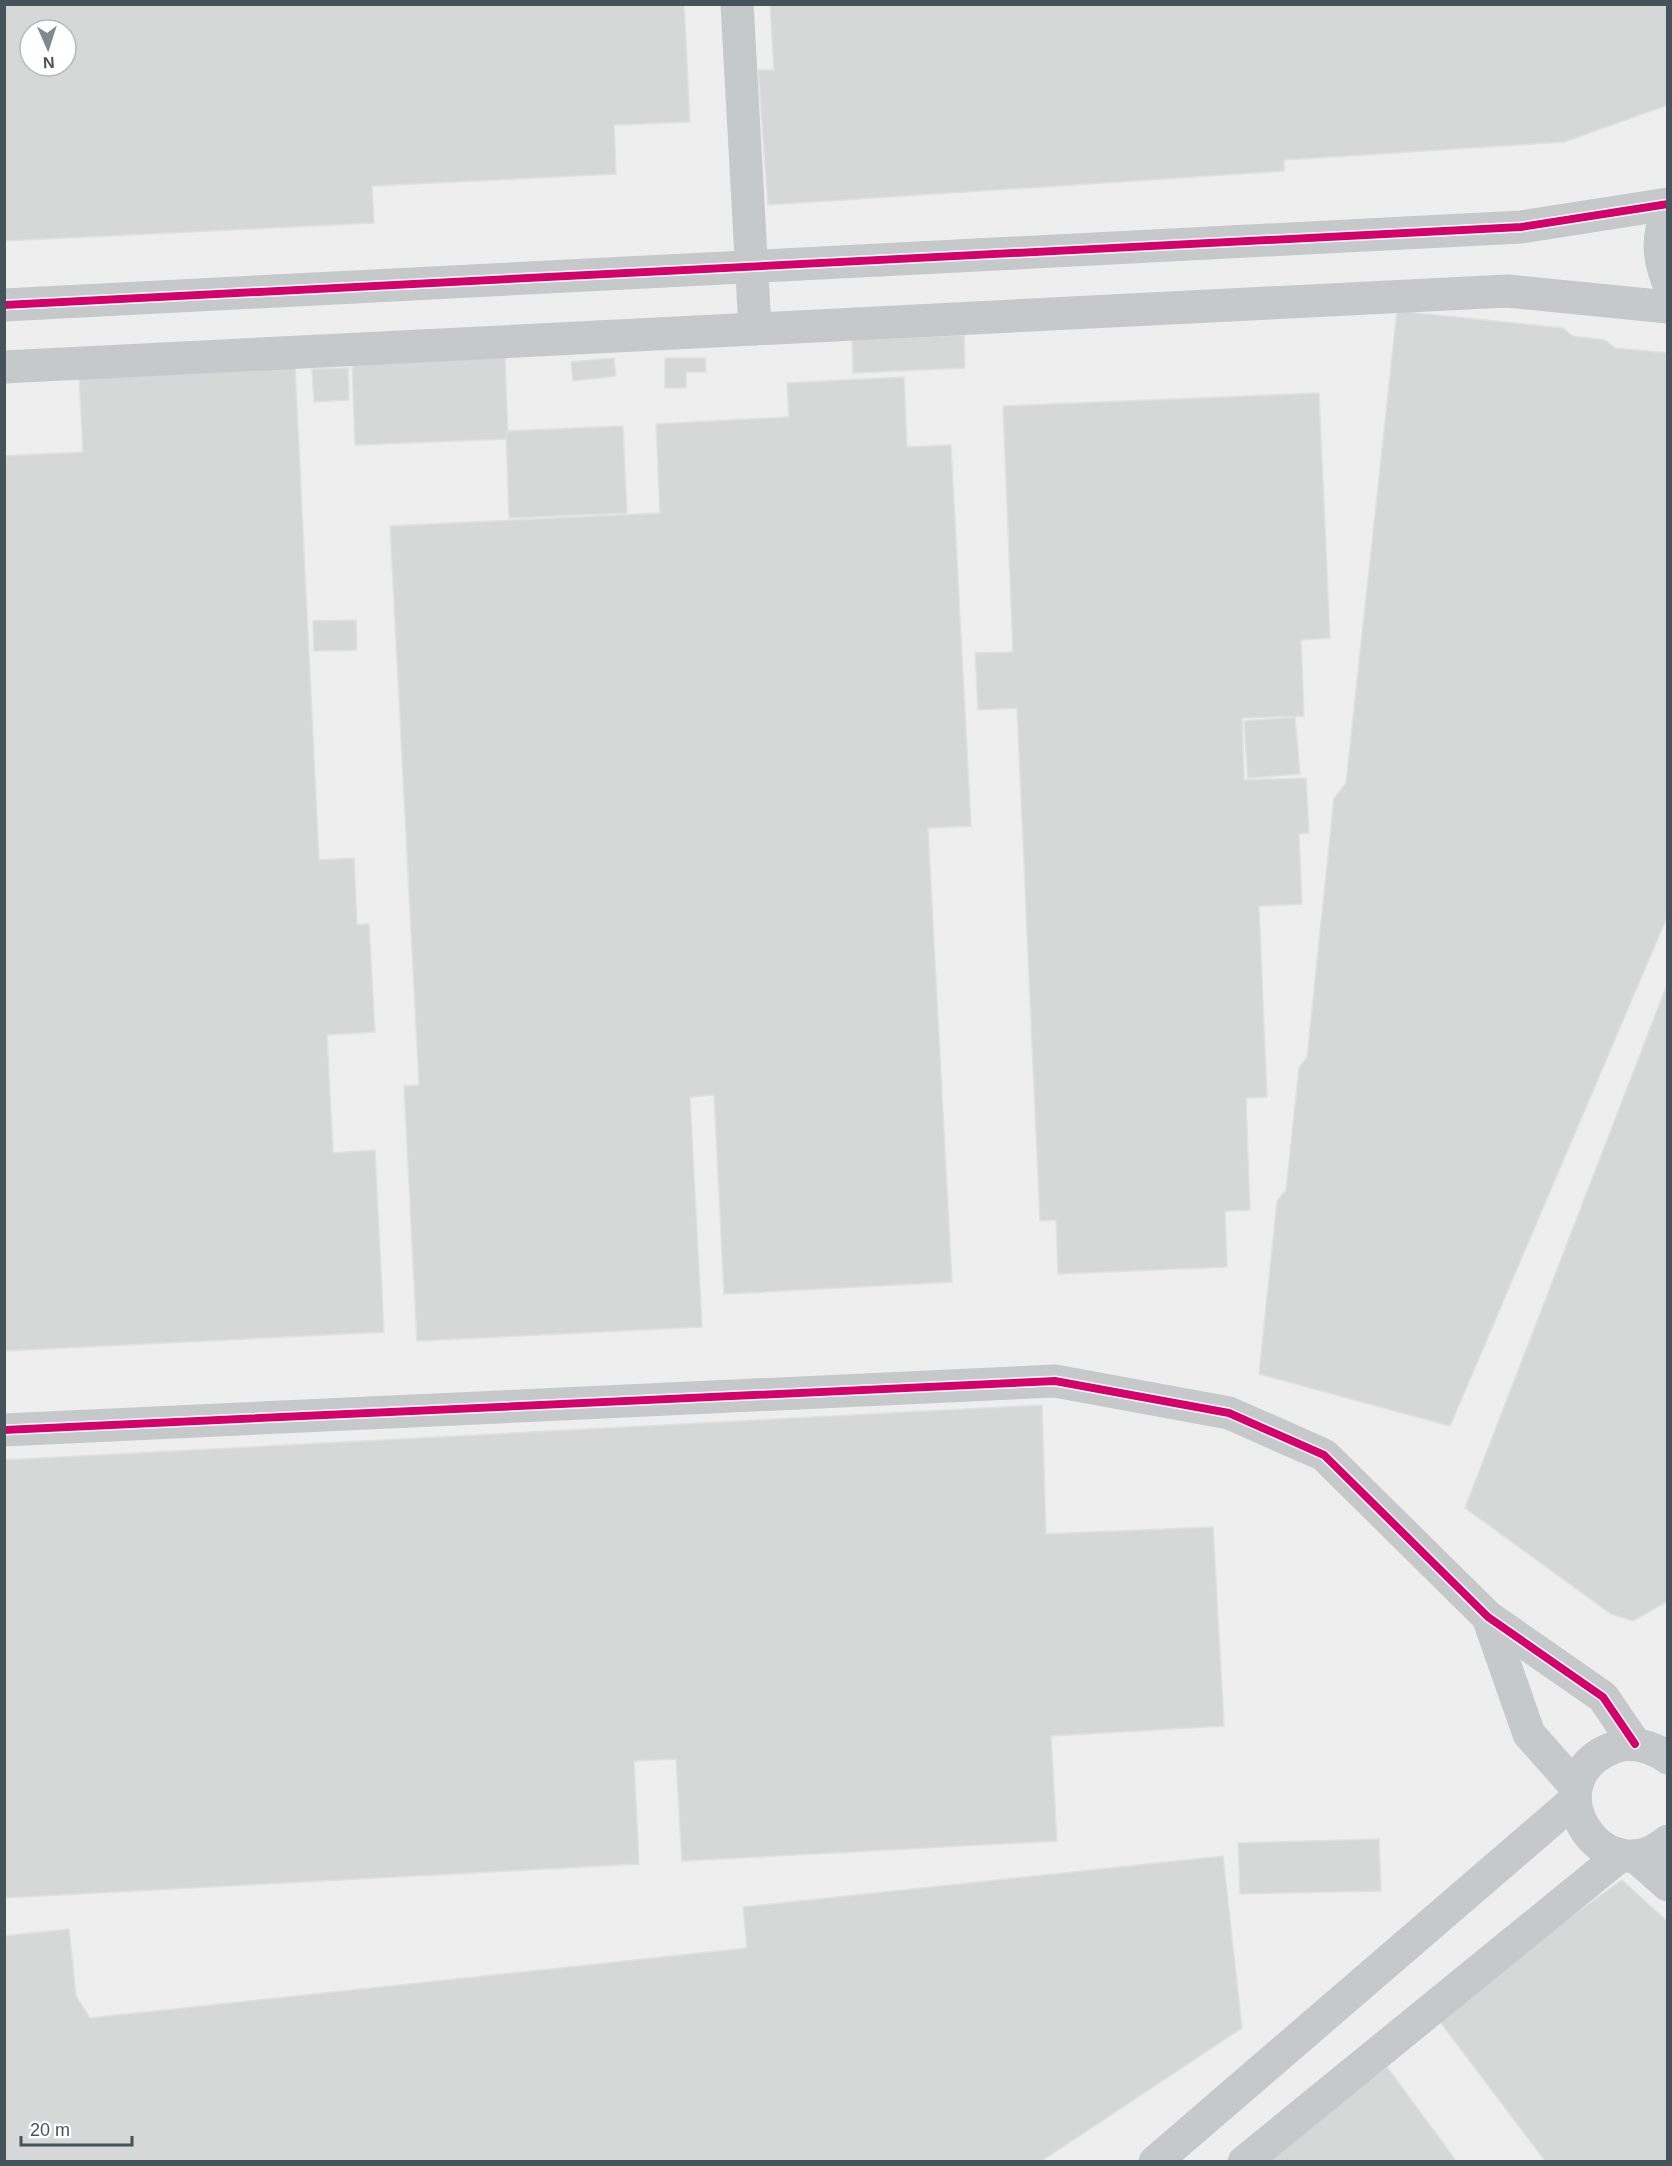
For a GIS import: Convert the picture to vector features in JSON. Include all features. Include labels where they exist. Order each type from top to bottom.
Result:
[{"type":"street","points":[[737,4],[755,329]]},
{"type":"street","points":[[4,305],[1521,227],[1668,204]]},
{"type":"street","points":[[1668,211],[1660,229],[1659,259],[1668,282]]},
{"type":"street","points":[[4,367],[1507,291],[1668,307]]},
{"type":"street","points":[[4,1430],[1055,1381],[1229,1413],[1324,1455],[1488,1617],[1604,1697],[1656,1746]]},
{"type":"street","points":[[1488,1617],[1529,1734],[1576,1794]]},
{"type":"street","points":[[1656,1746],[1619,1745],[1604,1751],[1582,1773],[1576,1794],[1579,1819],[1588,1836],[1603,1848],[1628,1855],[1668,1885]]},
{"type":"street","points":[[1155,2162],[1192,2150],[1576,1794]]},
{"type":"street","points":[[1244,2162],[1628,1855],[1649,1852],[1668,1841]]},
{"type":"building","points":[[4,4],[684,4],[690,122],[614,125],[616,174],[372,186],[374,223],[4,241]]},
{"type":"building","points":[[770,4],[1668,4],[1668,105],[1564,142],[1284,160],[1284,171],[768,205],[758,70],[774,70]]},
{"type":"building","points":[[1397,311],[1563,328],[1573,336],[1605,340],[1615,348],[1668,353],[1668,915],[1450,1426],[1259,1374],[1277,1201],[1286,1190],[1299,1068],[1307,1057],[1334,798],[1346,783]]},
{"type":"building","points":[[964,335],[965,368],[853,373],[852,340]]},
{"type":"building","points":[[505,357],[508,439],[355,445],[352,362]]},
{"type":"building","points":[[614,358],[616,376],[573,381],[571,362]]},
{"type":"building","points":[[665,358],[705,358],[706,372],[686,372],[686,388],[665,388]]},
{"type":"building","points":[[295,366],[319,860],[354,858],[357,925],[369,924],[375,1032],[327,1035],[333,1153],[375,1150],[384,1332],[4,1351],[4,456],[83,452],[79,377]]},
{"type":"building","points":[[348,368],[349,400],[314,402],[312,369]]},
{"type":"building","points":[[904,377],[907,447],[951,445],[971,826],[928,828],[952,1282],[724,1294],[714,1095],[690,1097],[702,1327],[417,1341],[404,1086],[419,1085],[390,526],[660,513],[656,424],[789,417],[787,383]]},
{"type":"building","points":[[1319,393],[1330,638],[1301,640],[1304,716],[1242,718],[1244,780],[1306,778],[1309,833],[1299,834],[1302,904],[1259,906],[1267,1097],[1246,1098],[1250,1210],[1225,1211],[1227,1267],[1058,1274],[1056,1220],[1040,1221],[1017,708],[978,710],[975,653],[1013,652],[1003,406]]},
{"type":"building","points":[[623,426],[627,513],[509,518],[506,431]]},
{"type":"building","points":[[356,620],[357,650],[314,651],[313,621]]},
{"type":"building","points":[[1295,717],[1300,774],[1248,778],[1244,721]]},
{"type":"building","points":[[1668,982],[1668,1601],[1633,1621],[1611,1614],[1465,1508]]},
{"type":"building","points":[[1042,1405],[1046,1534],[1213,1527],[1224,1726],[1051,1736],[1057,1841],[682,1861],[676,1759],[634,1761],[639,1864],[4,1898],[4,1460]]},
{"type":"building","points":[[1379,1839],[1381,1891],[1240,1894],[1238,1843]]},
{"type":"building","points":[[1223,1856],[1242,2028],[1040,2162],[4,2162],[4,1936],[69,1929],[76,1996],[90,2018],[747,1948],[743,1907]]},
{"type":"building","points":[[1622,1880],[1668,1922],[1668,2162],[1546,2162],[1434,2014]]},
{"type":"building","points":[[1387,2067],[1457,2162],[1260,2162]]},
{"type":"cycle path","points":[[4,305],[1521,227],[1668,204]]},
{"type":"cycle path","points":[[4,1430],[1055,1381],[1229,1413],[1324,1455],[1488,1617],[1603,1697],[1635,1744]]}]
